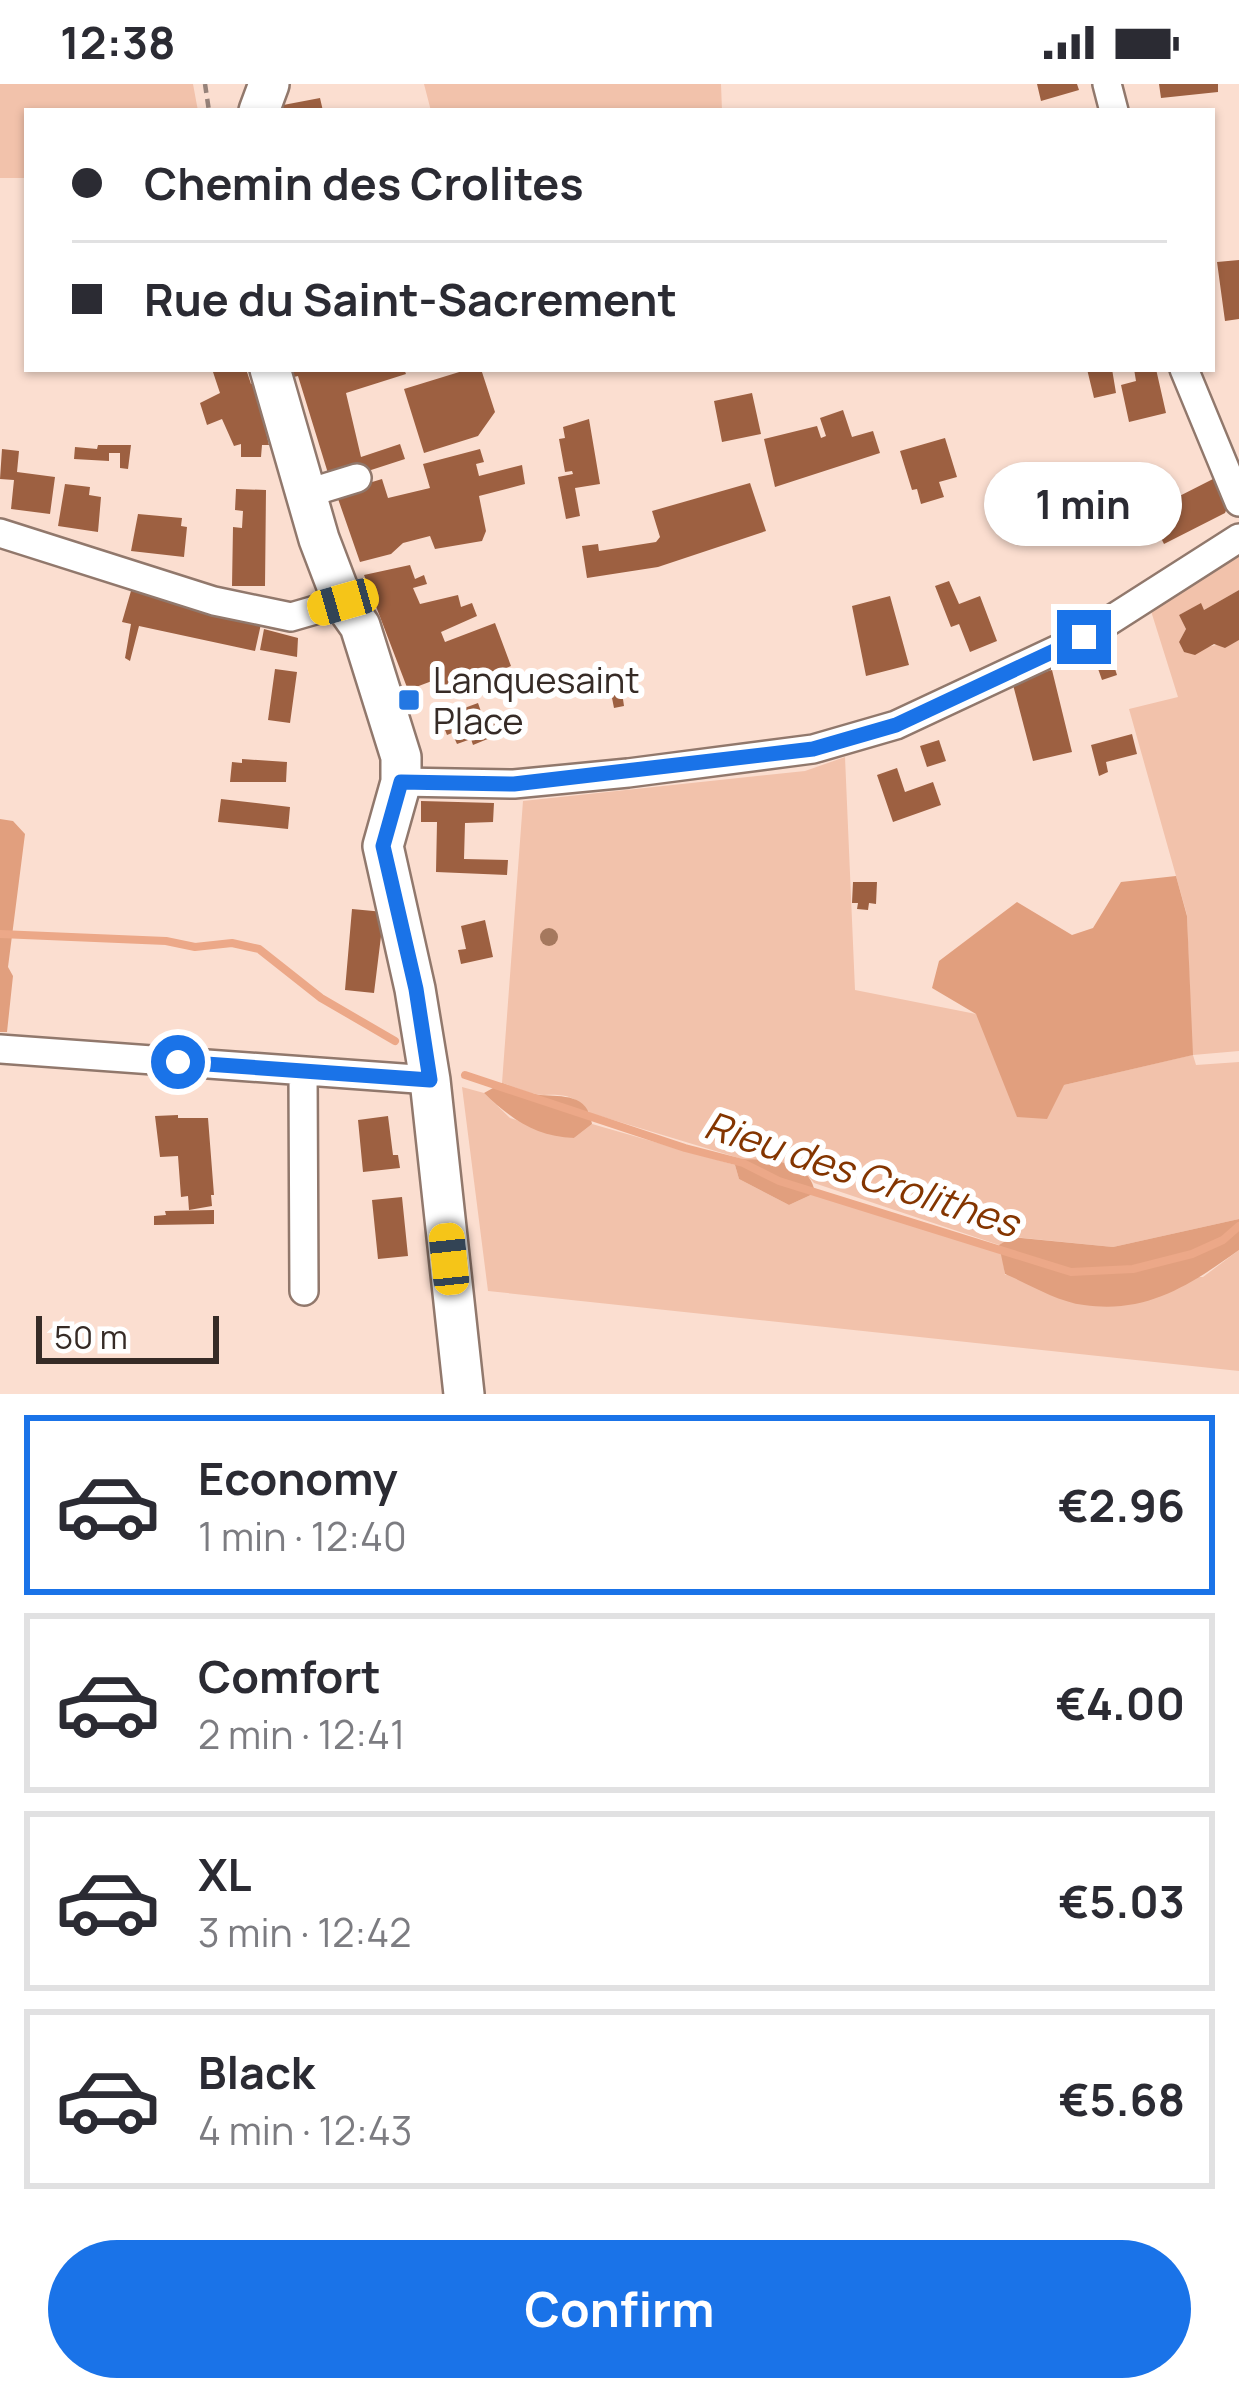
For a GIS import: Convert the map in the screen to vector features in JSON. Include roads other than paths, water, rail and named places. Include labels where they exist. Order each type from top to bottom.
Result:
[{"type":"main road","points":[[271,372],[305,494],[343,602],[360,626],[401,757],[401,782],[383,846],[416,989],[430,1080],[464,1394]]},
{"type":"street","points":[[1185,372],[1239,502]]},
{"type":"street","points":[[305,494],[357,478]]},
{"type":"street","points":[[0,533],[158,585],[291,617],[343,602]]},
{"type":"street","points":[[401,782],[479,784],[628,773],[813,749],[896,725],[1084,637],[1239,538]]},
{"type":"street","points":[[0,1049],[430,1080]]},
{"type":"street","points":[[303,1071],[304,1291]]},
{"type":"waterway","name":"Rieu des Crolithes","points":[[0,934],[166,941],[195,947],[232,943],[259,949],[321,998],[395,1041]]},
{"type":"waterway","name":"Rieu des Crolithes","points":[[465,1075],[743,1163],[779,1181],[1071,1272],[1133,1269],[1192,1254],[1223,1240],[1239,1226]]},
{"type":"place","name":"Lanquesaint Place","points":[[409,700]]}]
